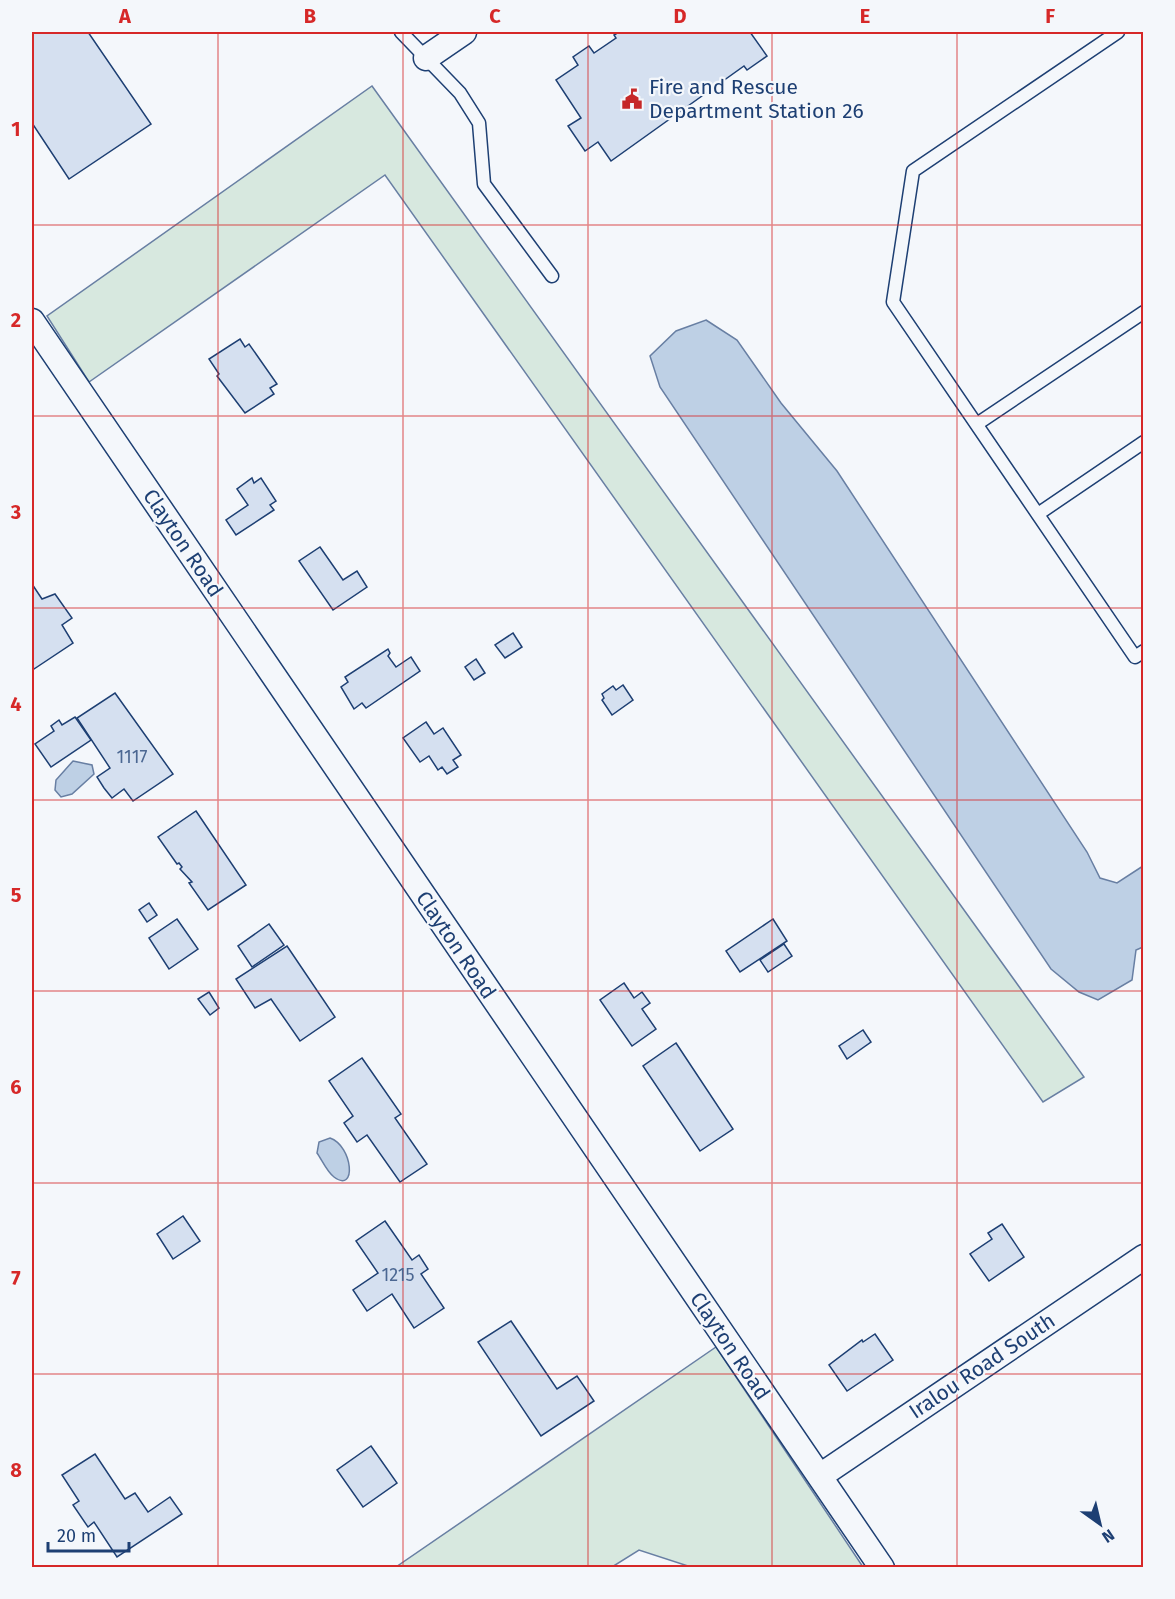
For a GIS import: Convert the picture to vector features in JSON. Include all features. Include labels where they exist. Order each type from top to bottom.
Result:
[{"type":"street","points":[[426,58],[464,32]]},
{"type":"street","name":"Clayton Road","points":[[32,321],[882,1568]]},
{"type":"street","name":"Iralou Road South","points":[[820,1476],[1143,1257]]},
{"type":"lane","points":[[401,32],[460,93],[479,123],[484,184],[552,276]]},
{"type":"lane","points":[[1118,32],[913,171],[893,302],[1135,657],[1143,651]]},
{"type":"lane","points":[[977,424],[1143,312]]},
{"type":"lane","points":[[1038,514],[1143,442]]},
{"type":"shaded area","points":[[372,86],[1084,1077],[1043,1102],[385,175],[89,382],[47,316]]},
{"type":"shaded area","points":[[716,1347],[863,1567],[691,1567],[639,1550],[612,1567],[396,1567]]},
{"type":"water","points":[[706,320],[737,340],[781,403],[837,471],[1087,852],[1100,878],[1117,883],[1143,866],[1143,947],[1136,950],[1132,980],[1098,1000],[1079,992],[1051,969],[660,387],[650,356],[676,331]]},
{"type":"water","points":[[73,761],[92,765],[94,774],[72,794],[61,797],[55,790],[56,780]]},
{"type":"water","points":[[330,1138],[344,1150],[347,1158],[349,1174],[341,1181],[331,1175],[317,1153],[319,1142]]},
{"type":"building","points":[[32,32],[88,32],[151,124],[69,179],[32,123]]},
{"type":"building","name":"Fire and Rescue Department Station 26","points":[[619,32],[750,32],[767,56],[747,70],[744,66],[611,161],[598,142],[585,151],[568,126],[581,118],[556,80],[578,65],[573,57],[589,46],[594,53],[616,38],[614,35]]},
{"type":"building","points":[[240,339],[245,347],[249,344],[277,384],[270,388],[274,394],[245,413],[217,376],[219,374],[209,359]]},
{"type":"building","points":[[252,478],[254,483],[261,478],[276,501],[270,505],[274,510],[236,535],[226,520],[248,505],[237,489]]},
{"type":"building","points":[[320,547],[343,580],[357,571],[367,587],[333,610],[299,561]]},
{"type":"building","points":[[32,584],[42,599],[55,594],[72,618],[62,625],[73,643],[34,669],[32,665]]},
{"type":"building","points":[[513,633],[522,647],[505,658],[495,645]]},
{"type":"building","points":[[388,649],[390,653],[388,656],[396,667],[411,657],[420,671],[366,708],[362,703],[354,709],[341,687],[348,682],[345,677]]},
{"type":"building","points":[[476,659],[485,673],[474,680],[465,667]]},
{"type":"building","points":[[623,685],[633,700],[612,715],[602,700],[604,698],[602,694],[613,686],[616,690]]},
{"type":"building","points":[[115,693],[173,774],[133,801],[124,789],[112,798],[104,788],[97,777],[110,768],[77,718]]},
{"type":"building","points":[[75,717],[91,740],[51,767],[35,744],[54,731],[51,726],[59,720],[62,725]]},
{"type":"building","points":[[426,722],[434,734],[443,728],[461,755],[453,760],[458,767],[447,774],[442,767],[438,770],[429,756],[420,762],[403,738]]},
{"type":"building","points":[[196,811],[246,885],[208,910],[189,883],[192,882],[180,869],[182,867],[179,863],[177,864],[158,837]]},
{"type":"building","points":[[149,903],[157,915],[147,922],[139,910]]},
{"type":"building","points":[[177,919],[198,949],[169,969],[149,938]]},
{"type":"building","points":[[773,919],[787,941],[740,972],[726,951]]},
{"type":"building","points":[[269,924],[284,945],[252,967],[238,946]]},
{"type":"building","points":[[784,944],[792,956],[768,972],[760,960]]},
{"type":"building","points":[[287,946],[335,1017],[300,1041],[271,999],[255,1008],[236,979]]},
{"type":"building","points":[[624,983],[634,998],[642,992],[650,1003],[642,1009],[656,1029],[632,1046],[600,1000]]},
{"type":"building","points":[[209,992],[219,1008],[210,1015],[198,999]]},
{"type":"building","points":[[863,1030],[871,1042],[847,1059],[839,1046]]},
{"type":"building","points":[[676,1043],[733,1129],[700,1151],[643,1066]]},
{"type":"building","points":[[362,1058],[401,1114],[395,1118],[427,1164],[400,1182],[367,1135],[357,1142],[344,1123],[353,1116],[329,1081]]},
{"type":"building","points":[[183,1216],[200,1241],[173,1259],[157,1234]]},
{"type":"building","points":[[385,1221],[412,1260],[419,1255],[428,1269],[421,1274],[444,1308],[414,1328],[392,1294],[367,1311],[353,1290],[378,1273],[356,1241]]},
{"type":"building","points":[[1002,1224],[1024,1257],[989,1281],[970,1254],[992,1239],[988,1233]]},
{"type":"building","points":[[511,1321],[557,1389],[577,1376],[594,1401],[541,1436],[478,1342]]},
{"type":"building","points":[[875,1334],[893,1360],[847,1391],[829,1365],[862,1340],[863,1342]]},
{"type":"building","points":[[371,1446],[397,1483],[363,1507],[337,1470]]},
{"type":"building","points":[[95,1454],[125,1499],[135,1493],[148,1512],[170,1497],[182,1514],[117,1557],[94,1522],[88,1527],[73,1505],[79,1501],[62,1475]]},
{"type":"place","name":"Fire and Rescue Department Station 26","points":[[632,99]]}]
